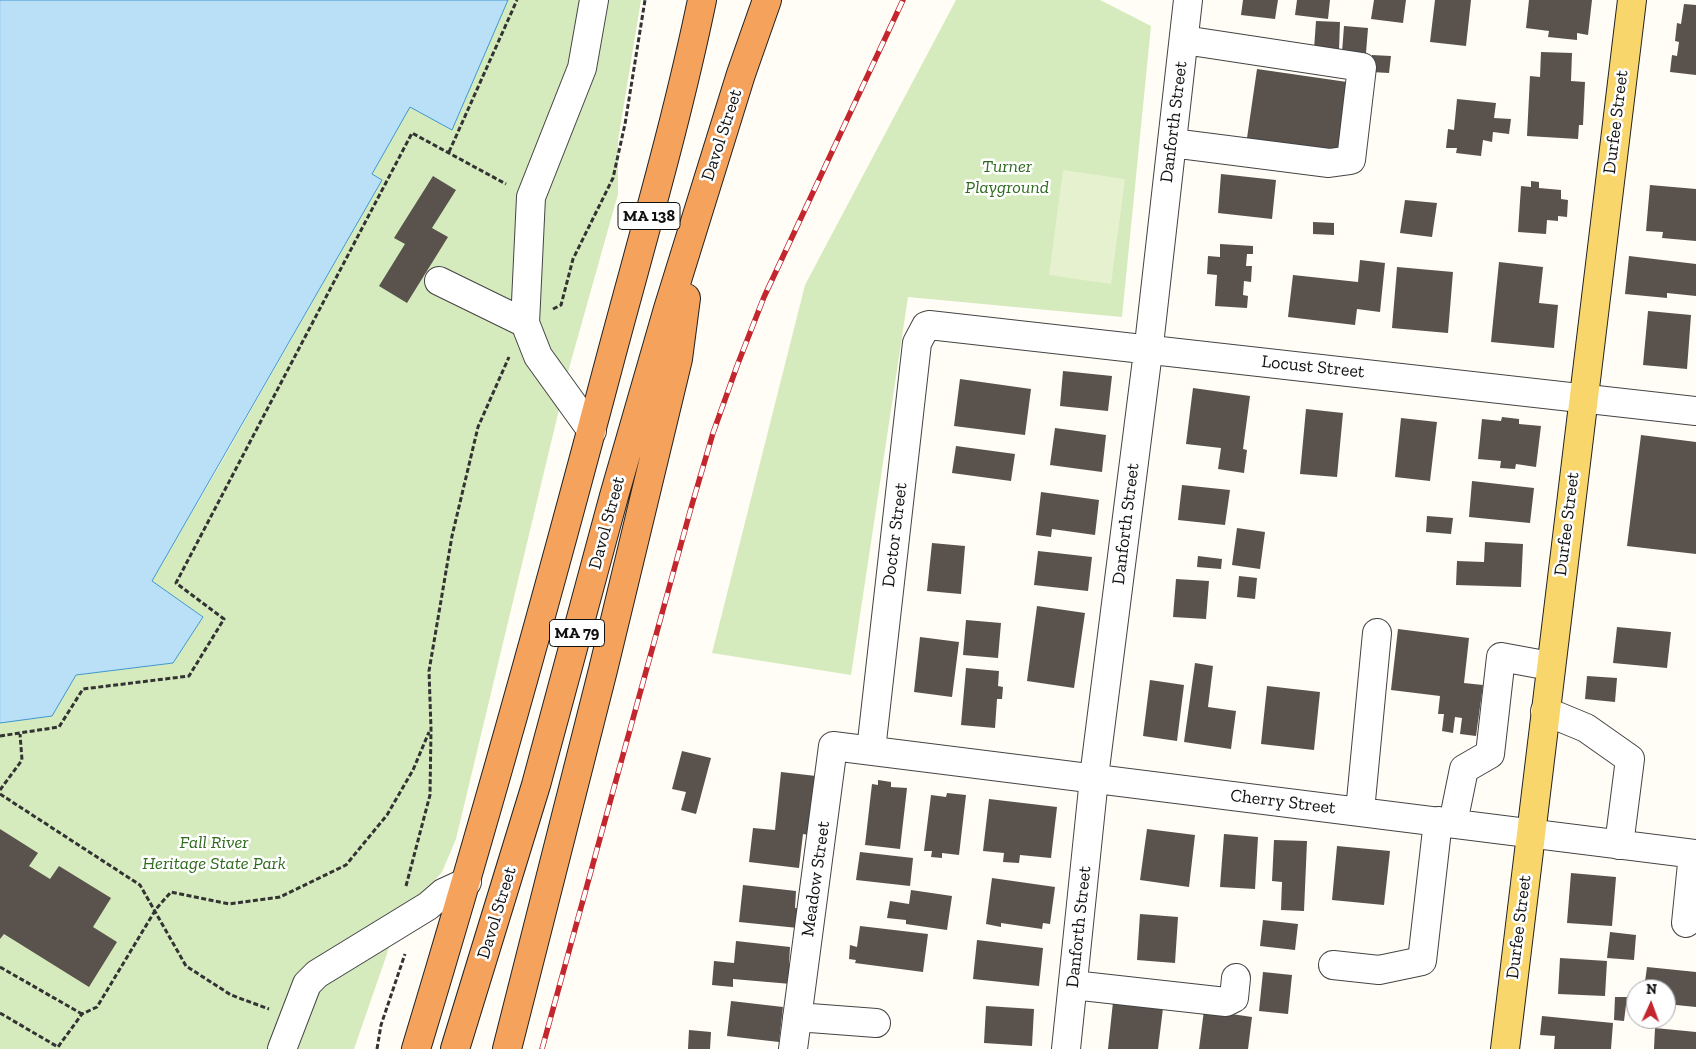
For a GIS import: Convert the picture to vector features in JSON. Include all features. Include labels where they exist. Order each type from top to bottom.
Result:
[{"type":"highway","name":"MA 138","points":[[592,431],[652,202],[702,0]]},
{"type":"highway","name":"Davol Street","points":[[455,1049],[536,785],[622,469],[696,215],[767,0]]},
{"type":"highway","points":[[507,1049],[678,359],[696,215]]},
{"type":"highway","name":"MA 79","points":[[416,1049],[467,882],[592,431]]},
{"type":"main road","name":"Durfee Street","points":[[1505,1049],[1582,398],[1632,0]]},
{"type":"street","points":[[592,431],[538,356],[525,323],[531,197],[582,68],[594,0]]},
{"type":"street","name":"Danforth Street","points":[[1066,1049],[1094,778],[1148,349],[1188,0]]},
{"type":"street","points":[[1172,142],[1329,162],[1351,160],[1361,76],[1362,67],[1184,40]]},
{"type":"street","points":[[438,281],[525,323]]},
{"type":"street","name":"Locust Street","points":[[929,325],[1696,412]]},
{"type":"street","name":"Doctor Street","points":[[871,750],[917,342],[926,326],[929,325]]},
{"type":"street","points":[[1360,812],[1377,633]]},
{"type":"street","points":[[1333,965],[1379,970],[1422,961],[1445,822],[1464,769],[1490,754],[1501,657],[1550,666]]},
{"type":"street","points":[[1545,711],[1586,728],[1630,759],[1619,844]]},
{"type":"street","name":"Meadow Street","points":[[793,1049],[834,746],[871,750]]},
{"type":"street","name":"Cherry Street","points":[[871,750],[1694,854]]},
{"type":"street","points":[[1686,923],[1694,854]]},
{"type":"street","points":[[282,1049],[307,984],[317,974],[428,906],[443,893],[467,882]]},
{"type":"street","points":[[1073,985],[1226,1002],[1234,998],[1236,978]]},
{"type":"street","points":[[797,1018],[876,1023]]},
{"type":"path","points":[[448,152],[517,0]]},
{"type":"path","points":[[407,893],[406,885],[430,795],[431,729],[429,671],[452,536],[478,427],[525,323],[561,305],[573,259],[613,178],[625,124],[645,0]]},
{"type":"path","points":[[0,736],[59,727],[83,689],[189,676],[224,619],[176,583],[412,133],[531,197]]},
{"type":"path","points":[[0,1013],[58,1047],[82,1014],[97,1008],[156,909],[171,892],[229,904],[280,896],[346,865],[387,815],[413,770],[431,729]]},
{"type":"path","points":[[0,790],[22,760],[20,734]]},
{"type":"path","points":[[0,794],[140,885],[156,909],[186,966],[231,994],[294,1019]]},
{"type":"path","points":[[377,1049],[381,1025],[406,950]]},
{"type":"path","points":[[0,967],[82,1014]]},
{"type":"green space","name":"Fall River Heritage State Park","points":[[508,0],[641,0],[618,141],[618,194],[568,372],[456,839],[442,872],[398,922],[354,1049],[0,1049],[0,723],[52,715],[76,675],[173,663],[203,617],[152,581],[382,180],[372,174],[410,106],[452,130]]},
{"type":"green space","name":"Turner Playground","points":[[956,0],[1100,0],[1151,26],[1122,317],[908,297],[851,675],[712,653],[805,285]]},
{"type":"green space","points":[[1063,170],[1125,179],[1111,284],[1049,275]]},
{"type":"water","points":[[0,0],[508,0],[452,130],[410,107],[372,174],[382,180],[152,581],[203,617],[173,663],[76,675],[52,716],[0,723]]},
{"type":"building","points":[[1243,0],[1278,0],[1275,19],[1241,15]]},
{"type":"building","points":[[1297,0],[1330,0],[1328,19],[1295,15]]},
{"type":"building","points":[[1374,0],[1406,0],[1403,23],[1371,19]]},
{"type":"building","points":[[1435,0],[1471,0],[1466,46],[1430,42]]},
{"type":"building","points":[[1529,0],[1592,0],[1588,35],[1577,33],[1577,40],[1548,37],[1549,31],[1526,28]]},
{"type":"building","points":[[1684,4],[1696,5],[1696,75],[1670,72],[1672,55],[1677,56],[1679,42],[1675,41],[1677,23],[1681,24]]},
{"type":"building","points":[[1316,21],[1340,22],[1339,50],[1314,49]]},
{"type":"building","points":[[1344,26],[1368,28],[1366,53],[1342,52]]},
{"type":"building","points":[[1541,52],[1572,53],[1571,81],[1585,82],[1583,125],[1579,125],[1578,139],[1527,136],[1530,76],[1540,77]]},
{"type":"building","points":[[1372,55],[1391,56],[1389,73],[1371,72]]},
{"type":"building","points":[[1257,69],[1354,83],[1344,145],[1332,152],[1247,138]]},
{"type":"building","points":[[1457,99],[1496,103],[1494,118],[1511,119],[1509,134],[1493,132],[1492,142],[1483,140],[1481,156],[1456,153],[1457,148],[1446,148],[1448,129],[1454,130]]},
{"type":"building","points":[[1221,174],[1276,180],[1272,219],[1218,213]]},
{"type":"building","points":[[433,176],[456,190],[432,228],[448,237],[407,303],[379,286],[405,244],[394,238]]},
{"type":"building","points":[[1531,181],[1539,182],[1539,188],[1561,190],[1561,199],[1568,200],[1567,217],[1558,216],[1558,221],[1547,220],[1546,234],[1518,232],[1521,186],[1531,187]]},
{"type":"building","points":[[1650,185],[1696,189],[1696,241],[1662,238],[1663,232],[1646,231]]},
{"type":"building","points":[[1405,200],[1437,203],[1432,237],[1400,233]]},
{"type":"building","points":[[1313,222],[1334,223],[1334,235],[1313,234]]},
{"type":"building","points":[[1220,244],[1253,246],[1253,254],[1247,254],[1246,266],[1252,266],[1251,282],[1244,281],[1243,295],[1248,296],[1247,308],[1215,306],[1217,275],[1207,274],[1208,256],[1220,257]]},
{"type":"building","points":[[1629,256],[1696,264],[1696,296],[1667,293],[1667,298],[1625,294]]},
{"type":"building","points":[[1360,260],[1385,263],[1380,312],[1357,309],[1355,325],[1288,317],[1293,275],[1358,282]]},
{"type":"building","points":[[1499,262],[1543,267],[1539,303],[1558,305],[1554,348],[1491,342]]},
{"type":"building","points":[[1397,267],[1453,272],[1448,333],[1392,328]]},
{"type":"building","points":[[1648,311],[1691,315],[1687,369],[1643,365]]},
{"type":"building","points":[[1063,371],[1112,376],[1108,411],[1060,406]]},
{"type":"building","points":[[960,379],[1031,389],[1025,435],[954,426]]},
{"type":"building","points":[[1193,388],[1250,396],[1243,449],[1247,450],[1244,473],[1218,469],[1221,448],[1186,444]]},
{"type":"building","points":[[1306,409],[1343,413],[1337,477],[1300,474]]},
{"type":"building","points":[[1502,417],[1519,419],[1519,424],[1541,426],[1536,467],[1516,464],[1515,469],[1500,468],[1501,461],[1478,459],[1482,419],[1501,421]]},
{"type":"building","points":[[1401,418],[1437,422],[1430,481],[1395,477]]},
{"type":"building","points":[[1055,428],[1106,435],[1102,472],[1050,465]]},
{"type":"building","points":[[1641,435],[1696,442],[1696,554],[1627,546]]},
{"type":"building","points":[[956,446],[1015,454],[1011,481],[952,473]]},
{"type":"building","points":[[1472,481],[1534,488],[1530,523],[1469,517]]},
{"type":"building","points":[[1182,485],[1230,490],[1225,525],[1178,520]]},
{"type":"building","points":[[1041,492],[1099,500],[1095,535],[1052,529],[1051,537],[1036,535]]},
{"type":"building","points":[[1427,516],[1453,518],[1451,534],[1426,532]]},
{"type":"building","points":[[1237,528],[1265,532],[1260,569],[1232,565]]},
{"type":"building","points":[[1485,542],[1523,544],[1521,587],[1456,585],[1457,561],[1484,562]]},
{"type":"building","points":[[932,543],[965,546],[961,594],[927,591]]},
{"type":"building","points":[[1038,551],[1092,557],[1088,591],[1034,585]]},
{"type":"building","points":[[1198,556],[1222,559],[1221,569],[1197,567]]},
{"type":"building","points":[[1239,576],[1257,578],[1255,599],[1237,597]]},
{"type":"building","points":[[1176,579],[1209,581],[1206,619],[1173,617]]},
{"type":"building","points":[[1037,606],[1085,613],[1074,688],[1027,681]]},
{"type":"building","points":[[966,620],[1001,623],[998,658],[963,655]]},
{"type":"building","points":[[1617,627],[1671,632],[1667,668],[1613,663]]},
{"type":"building","points":[[1398,629],[1469,638],[1464,683],[1483,685],[1476,736],[1460,734],[1462,718],[1455,717],[1453,733],[1442,731],[1444,714],[1438,714],[1440,696],[1391,690]]},
{"type":"building","points":[[920,637],[959,642],[952,697],[914,692]]},
{"type":"building","points":[[1195,663],[1213,666],[1208,707],[1236,711],[1231,749],[1184,742]]},
{"type":"building","points":[[966,668],[999,671],[998,686],[1003,687],[1002,699],[997,699],[995,728],[961,725]]},
{"type":"building","points":[[1587,676],[1617,678],[1615,702],[1585,699]]},
{"type":"building","points":[[1150,680],[1184,685],[1177,741],[1143,736]]},
{"type":"building","points":[[1267,686],[1320,692],[1314,750],[1261,744]]},
{"type":"building","points":[[682,751],[711,758],[696,814],[681,810],[686,792],[672,789]]},
{"type":"building","points":[[781,772],[816,776],[809,835],[803,834],[799,868],[749,862],[753,828],[775,830]]},
{"type":"building","points":[[878,780],[891,782],[891,787],[907,788],[900,849],[865,845],[872,784],[878,785]]},
{"type":"building","points":[[947,793],[966,795],[959,855],[942,853],[942,858],[931,857],[932,851],[924,851],[931,795],[946,797]]},
{"type":"building","points":[[989,799],[1057,807],[1051,858],[1020,855],[1019,863],[1003,862],[1004,853],[983,851]]},
{"type":"building","points":[[0,829],[38,853],[29,866],[50,879],[59,866],[111,898],[93,927],[117,942],[89,987],[4,934],[0,939]]},
{"type":"building","points":[[1147,829],[1195,835],[1189,887],[1140,880]]},
{"type":"building","points":[[1224,834],[1258,837],[1255,889],[1220,887]]},
{"type":"building","points":[[1274,840],[1307,841],[1304,911],[1281,910],[1282,882],[1272,881]]},
{"type":"building","points":[[1337,846],[1390,851],[1384,905],[1332,900]]},
{"type":"building","points":[[860,852],[913,858],[910,886],[856,880]]},
{"type":"building","points":[[1571,873],[1616,877],[1612,926],[1567,923]]},
{"type":"building","points":[[992,878],[1055,887],[1050,924],[1043,923],[1042,929],[1001,923],[1001,927],[986,924]]},
{"type":"building","points":[[743,885],[796,891],[795,908],[800,908],[798,928],[739,922]]},
{"type":"building","points":[[911,890],[952,896],[947,930],[906,924],[906,920],[887,918],[890,901],[909,904]]},
{"type":"building","points":[[1140,914],[1178,917],[1175,963],[1137,960]]},
{"type":"building","points":[[1263,920],[1298,924],[1295,950],[1260,946]]},
{"type":"building","points":[[860,926],[928,934],[923,972],[855,963],[856,960],[849,959],[850,945],[857,947]]},
{"type":"building","points":[[1610,932],[1636,935],[1634,960],[1607,958]]},
{"type":"building","points":[[977,940],[1043,948],[1039,986],[973,979]]},
{"type":"building","points":[[736,941],[790,947],[789,965],[793,966],[791,984],[733,979],[733,987],[712,985],[714,961],[734,963]]},
{"type":"building","points":[[1560,958],[1607,961],[1605,996],[1558,994]]},
{"type":"building","points":[[1647,967],[1696,972],[1696,1007],[1676,1005],[1676,979],[1645,979]]},
{"type":"building","points":[[1263,972],[1292,975],[1288,1014],[1259,1011]]},
{"type":"building","points":[[1615,997],[1626,997],[1624,1021],[1614,1020]]},
{"type":"building","points":[[731,1001],[783,1007],[779,1042],[727,1036]]},
{"type":"building","points":[[1113,1002],[1163,1008],[1158,1049],[1108,1049]]},
{"type":"building","points":[[986,1006],[1034,1009],[1032,1046],[984,1043]]},
{"type":"building","points":[[1204,1010],[1252,1017],[1248,1049],[1199,1049]]},
{"type":"building","points":[[1542,1016],[1613,1023],[1611,1049],[1554,1049],[1555,1036],[1540,1035]]},
{"type":"building","points":[[1655,1029],[1696,1032],[1696,1049],[1654,1049]]},
{"type":"building","points":[[689,1030],[711,1032],[710,1049],[688,1049]]},
{"type":"railway","points":[[542,1049],[713,433],[764,297],[903,0]]}]
